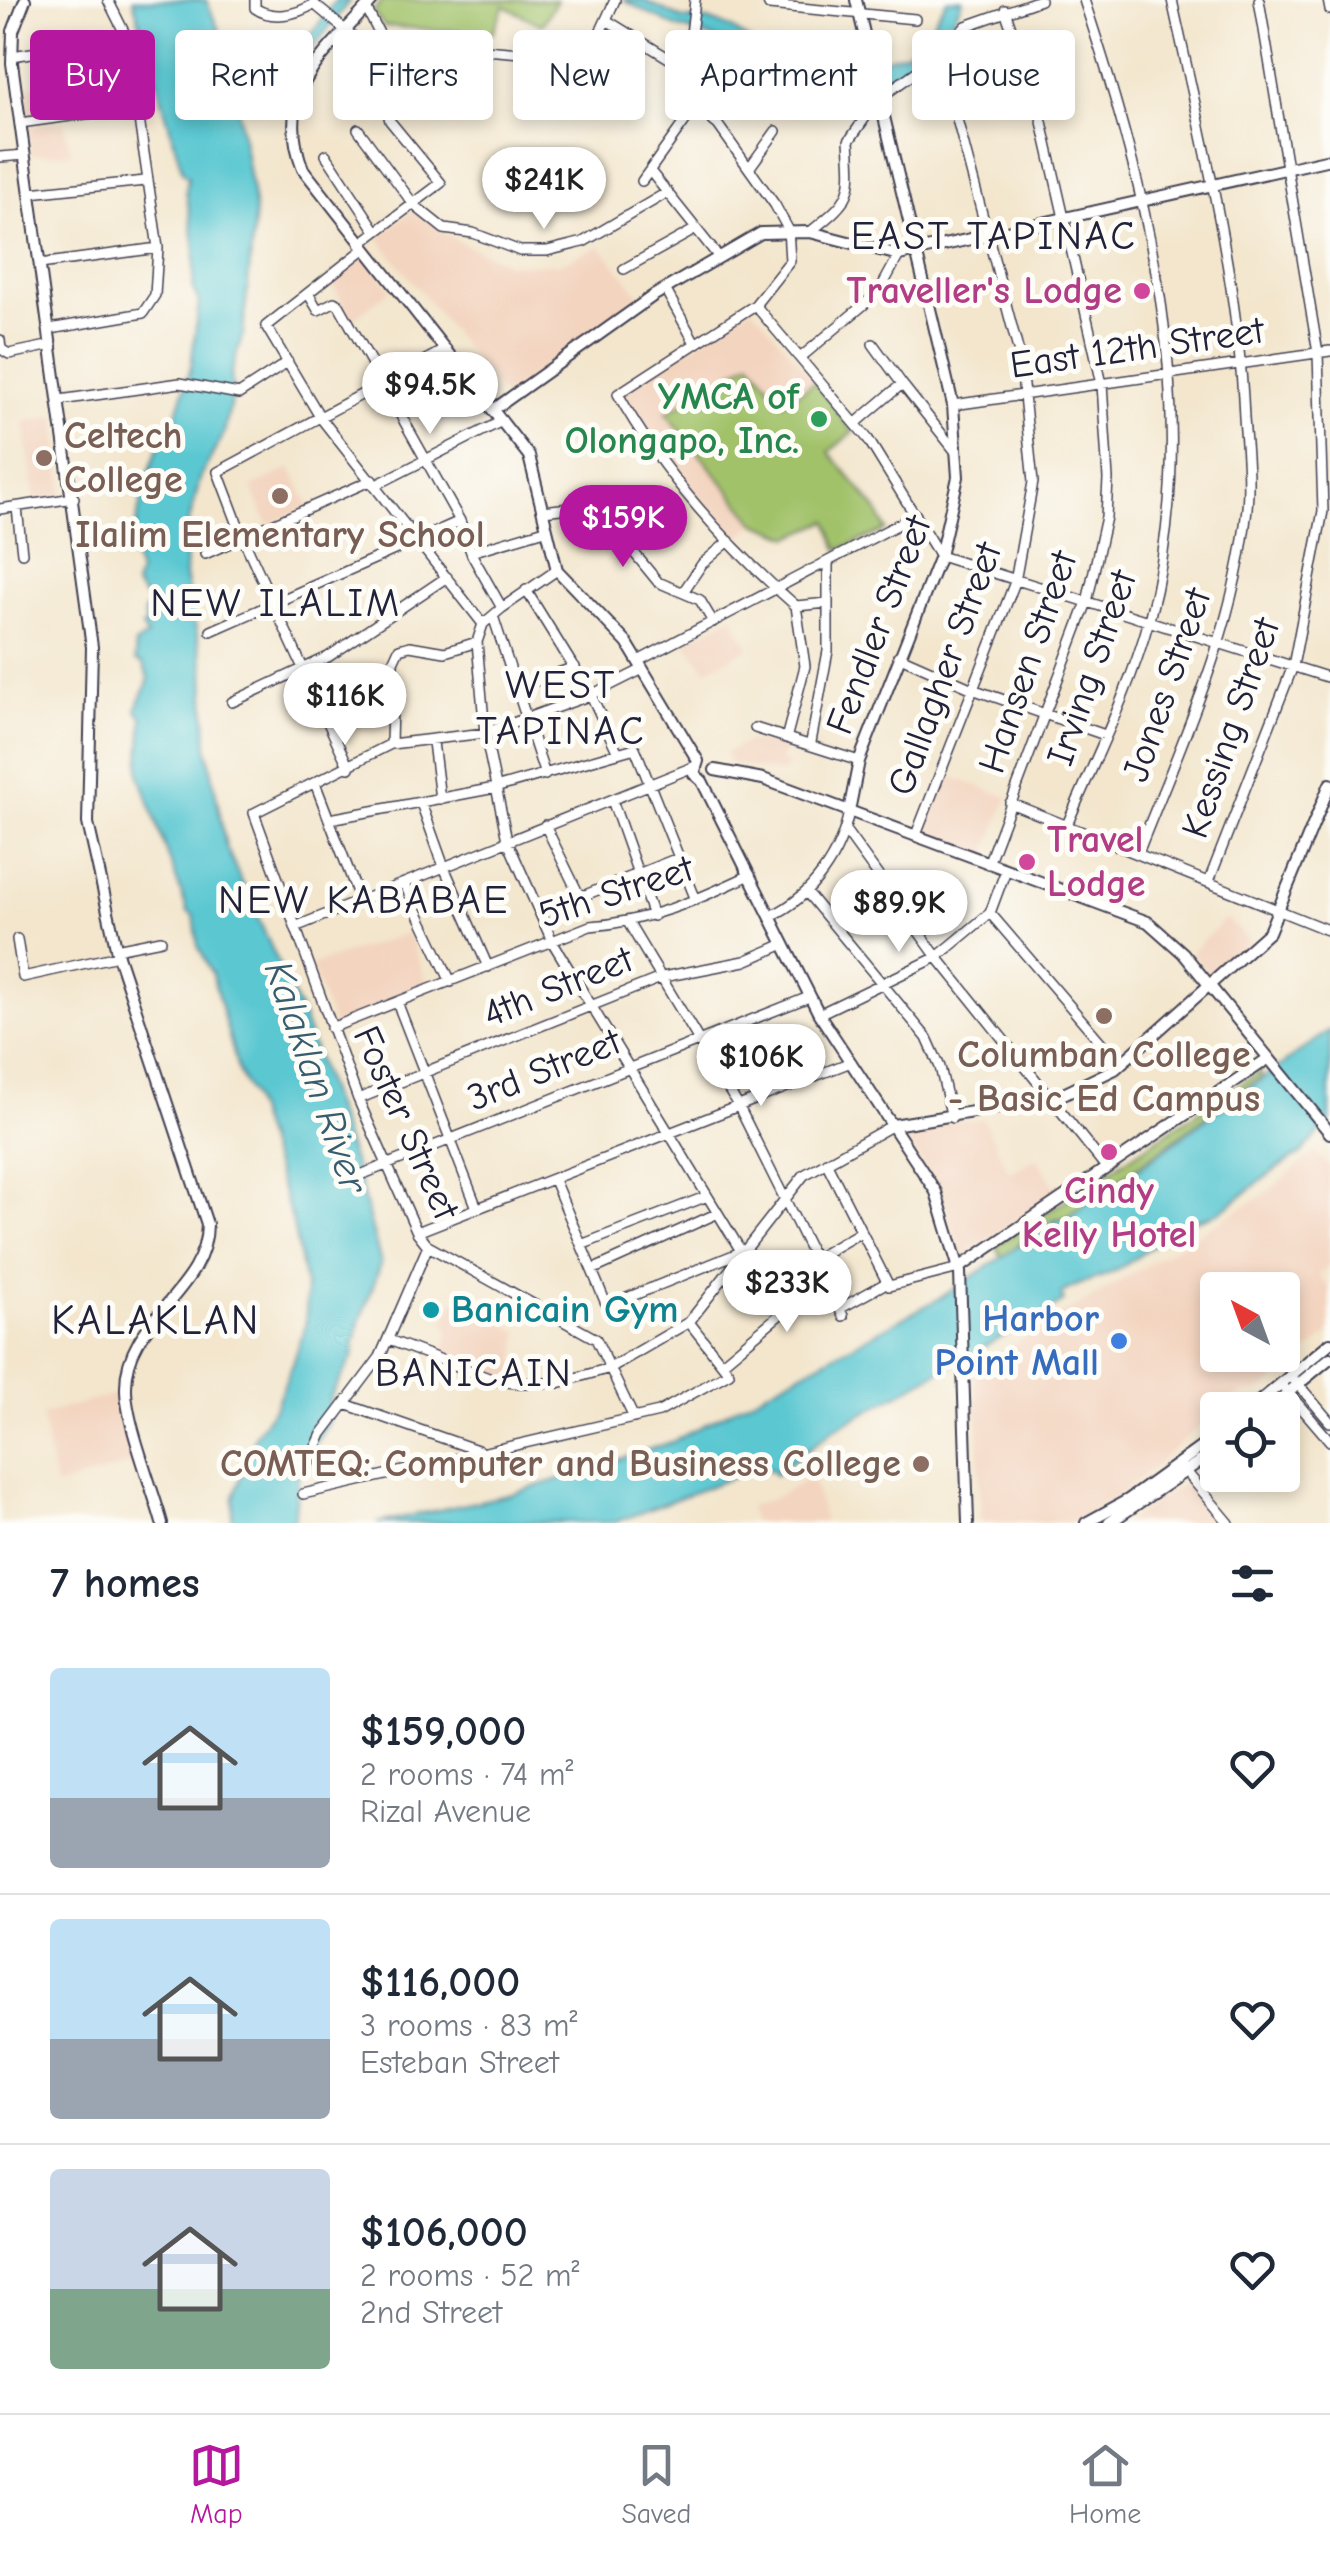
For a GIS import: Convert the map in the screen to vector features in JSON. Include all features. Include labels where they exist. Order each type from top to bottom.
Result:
[{"type":"main road","points":[[25,0],[13,31],[12,56],[74,498],[94,677],[87,747],[88,823],[116,952],[207,1224],[204,1253],[196,1271],[148,1325],[132,1357],[126,1388],[162,1523]]},
{"type":"main road","name":"Fendler Street","points":[[856,0],[863,30]]},
{"type":"main road","points":[[370,4],[341,27],[303,82],[293,115],[293,134],[312,185],[529,456],[557,570],[641,665],[696,764],[819,1014],[936,1192],[960,1268],[968,1523]]},
{"type":"main road","name":"Fendler Street","points":[[848,810],[859,761],[940,556],[957,492],[953,404],[883,120]]},
{"type":"main road","points":[[493,410],[554,363],[665,288],[761,233],[788,229],[810,232],[899,255],[1330,159]]},
{"type":"main road","points":[[696,764],[711,761],[715,770]]},
{"type":"main road","points":[[715,770],[763,780],[1148,922],[1183,953],[1330,1133]]},
{"type":"main road","points":[[702,781],[711,778],[715,770]]},
{"type":"main road","points":[[893,1125],[1053,1099],[1115,1069],[1259,944],[1280,909],[1330,784]]},
{"type":"main road","points":[[960,1268],[1105,1166],[1272,1062]]},
{"type":"main road","points":[[1283,1392],[1330,1343]]},
{"type":"main road","points":[[1277,1392],[1330,1358]]},
{"type":"main road","points":[[1109,1523],[1200,1451]]},
{"type":"main road","points":[[1086,1523],[1200,1458]]},
{"type":"street","points":[[108,0],[124,30]]},
{"type":"street","points":[[256,0],[255,8],[263,14],[302,11],[314,2],[344,30]]},
{"type":"street","points":[[692,30],[694,0]]},
{"type":"street","points":[[962,30],[1006,7],[1040,0]]},
{"type":"street","name":"Irving Street","points":[[1066,825],[1148,622],[1172,505],[1170,374],[1139,202],[1111,84],[1084,0]]},
{"type":"street","name":"Jones Street","points":[[1138,853],[1220,645],[1246,510],[1242,363],[1212,185],[1172,0]]},
{"type":"street","name":"Kessing Street","points":[[1209,881],[1293,666],[1323,510],[1318,352],[1259,0]]},
{"type":"street","points":[[1328,0],[1330,10]]},
{"type":"street","points":[[493,50],[586,63],[615,1]]},
{"type":"street","points":[[767,2],[915,18]]},
{"type":"street","points":[[370,4],[377,30]]},
{"type":"street","name":"Hansen Street","points":[[988,864],[1087,602],[1108,498],[1102,384],[1040,112],[1006,7]]},
{"type":"street","points":[[608,21],[665,56]]},
{"type":"street","points":[[12,56],[30,53]]},
{"type":"street","points":[[20,123],[43,120]]},
{"type":"street","points":[[50,329],[144,313],[155,295],[158,248],[137,120]]},
{"type":"street","points":[[390,120],[441,183],[376,231],[308,293],[266,323],[320,417],[483,624]]},
{"type":"street","points":[[642,181],[686,120]]},
{"type":"street","points":[[712,120],[750,167],[788,229],[789,268],[755,305],[623,387],[619,397],[728,541],[796,606],[804,666],[786,736]]},
{"type":"street","points":[[810,232],[849,196],[853,170],[848,141],[861,120]]},
{"type":"street","name":"Gallagher Street","points":[[916,835],[1016,582],[1033,482],[1028,395],[991,235],[958,120]]},
{"type":"street","points":[[358,129],[414,205],[451,233],[470,232],[506,247],[536,252],[584,242],[668,192]]},
{"type":"street","points":[[750,167],[776,131]]},
{"type":"street","points":[[326,155],[376,231]]},
{"type":"street","points":[[0,157],[24,156]]},
{"type":"street","points":[[650,170],[718,256]]},
{"type":"street","points":[[30,193],[145,181]]},
{"type":"street","points":[[624,269],[696,229]]},
{"type":"street","points":[[40,264],[158,248]]},
{"type":"street","points":[[800,358],[879,292],[899,255]]},
{"type":"street","points":[[665,288],[694,341]]},
{"type":"street","points":[[308,293],[318,310],[334,302],[339,305],[460,521],[471,552],[502,608]]},
{"type":"street","points":[[755,305],[856,424],[940,556],[1330,678]]},
{"type":"street","points":[[0,340],[1,349],[10,354],[52,346]]},
{"type":"street","points":[[873,344],[958,454]]},
{"type":"street","points":[[348,768],[243,538],[218,472],[446,349]]},
{"type":"street","name":"East 12th Street","points":[[953,404],[1330,351]]},
{"type":"street","points":[[60,400],[180,383],[234,394],[288,362]]},
{"type":"street","points":[[856,424],[902,384]]},
{"type":"street","points":[[205,554],[426,461],[502,421]]},
{"type":"street","points":[[0,509],[74,498]]},
{"type":"street","points":[[543,511],[596,505],[658,582],[700,600],[714,622]]},
{"type":"street","points":[[17,508],[22,553]]},
{"type":"street","points":[[360,900],[315,782],[392,744],[485,733],[591,695],[714,622],[916,515]]},
{"type":"street","points":[[211,631],[460,521]]},
{"type":"street","points":[[471,552],[546,530]]},
{"type":"street","points":[[683,592],[702,564],[728,541]]},
{"type":"street","points":[[811,742],[824,682],[828,562]]},
{"type":"street","points":[[557,570],[492,616],[483,624],[476,642],[485,733],[508,840],[553,942],[740,1252]]},
{"type":"street","points":[[232,702],[303,670],[447,577]]},
{"type":"street","points":[[526,590],[591,695],[618,753]]},
{"type":"street","points":[[796,606],[828,603]]},
{"type":"street","points":[[492,616],[530,720],[545,775]]},
{"type":"street","points":[[392,744],[393,662],[399,649],[445,652],[476,642]]},
{"type":"street","points":[[898,656],[975,690],[1105,736]]},
{"type":"street","points":[[518,687],[575,667]]},
{"type":"street","points":[[754,728],[811,742],[859,761]]},
{"type":"street","points":[[433,742],[440,799]]},
{"type":"street","points":[[330,819],[495,788],[635,749],[696,900]]},
{"type":"street","points":[[295,927],[650,786],[696,764]]},
{"type":"street","name":"Foster Street","points":[[315,782],[258,808],[255,816],[358,1098],[416,1232],[428,1246],[596,1339],[634,1418]]},
{"type":"street","points":[[612,800],[653,916]]},
{"type":"street","points":[[421,802],[488,968]]},
{"type":"street","points":[[1010,803],[1330,932]]},
{"type":"street","name":"Fendler Street","points":[[770,916],[808,894],[845,830],[848,810]]},
{"type":"street","points":[[546,825],[582,897],[678,858]]},
{"type":"street","points":[[845,830],[937,957],[1105,1166]]},
{"type":"street","points":[[819,1014],[937,957],[990,913],[1006,870]]},
{"type":"street","name":"5th Street","points":[[331,1028],[590,926],[628,924],[750,876]]},
{"type":"street","points":[[404,883],[451,982]]},
{"type":"street","points":[[808,894],[931,1045],[952,1118]]},
{"type":"street","points":[[990,913],[1104,1046],[1115,1069]]},
{"type":"street","points":[[628,924],[738,1108],[842,1312],[886,1282]]},
{"type":"street","points":[[17,940],[23,977],[161,940]]},
{"type":"street","name":"4th Street","points":[[358,1098],[663,978],[745,961],[784,944]]},
{"type":"street","name":"3rd Street","points":[[358,1176],[809,996]]},
{"type":"street","points":[[397,1002],[478,1208]]},
{"type":"street","points":[[416,1232],[850,1062]]},
{"type":"street","points":[[389,1340],[494,1380],[515,1383],[558,1383],[610,1368],[690,1322],[782,1197],[804,1175],[893,1125]]},
{"type":"street","points":[[826,1162],[892,1287],[960,1268]]},
{"type":"street","points":[[554,1180],[604,1302],[612,1307],[740,1252]]},
{"type":"street","points":[[581,1245],[705,1197]]},
{"type":"street","points":[[592,1270],[716,1214]]},
{"type":"street","points":[[816,1258],[861,1232]]},
{"type":"street","points":[[307,1467],[316,1444],[389,1340],[428,1246]]},
{"type":"street","points":[[722,1363],[826,1276]]},
{"type":"street","points":[[303,1494],[667,1408],[728,1375],[690,1322]]},
{"type":"street","points":[[1290,1384],[1330,1422]]},
{"type":"street","points":[[1290,1384],[1330,1441]]},
{"type":"street","points":[[344,1404],[482,1452]]},
{"type":"street","points":[[1182,1468],[1229,1523]]},
{"type":"shaded area","points":[[30,86],[30,116],[19,117],[15,88]]},
{"type":"shaded area","points":[[64,123],[72,153],[31,155],[27,126]]},
{"type":"shaded area","points":[[416,207],[453,239],[508,264],[558,264],[600,246],[640,295],[504,397],[378,238]]},
{"type":"shaded area","points":[[363,255],[391,289],[352,320],[331,282]]},
{"type":"shaded area","points":[[752,307],[815,382],[783,403],[666,413],[756,523],[734,542],[643,427],[621,393]]},
{"type":"shaded area","name":"Celtech College","points":[[56,416],[63,495],[35,501],[24,422]]},
{"type":"shaded area","name":"Ilalim Elementary School","points":[[291,468],[309,505],[268,525],[251,487]]},
{"type":"shaded area","points":[[733,616],[749,648],[706,670],[685,641]]},
{"type":"shaded area","points":[[776,738],[795,744],[796,748],[785,748],[780,761],[788,764],[783,773],[730,764],[726,753],[750,741],[773,743]]},
{"type":"shaded area","points":[[944,774],[1008,797],[985,856],[922,831]]},
{"type":"shaded area","points":[[1226,918],[1250,942],[1210,976],[1191,952]]},
{"type":"shaded area","points":[[408,933],[429,988],[333,1026],[311,965]]},
{"type":"shaded area","points":[[983,1118],[1009,1173],[1037,1158],[1058,1192],[960,1259],[946,1203],[901,1130]]},
{"type":"shaded area","name":"Harbor Point Mall","points":[[1316,1151],[1330,1168],[1330,1264],[1319,1276],[1330,1289],[1330,1333],[1300,1358],[1300,1272],[1200,1272],[1200,1372],[1284,1372],[1261,1391],[1200,1392],[1200,1426],[1127,1490],[1090,1514],[1070,1523],[982,1523],[975,1368],[1265,1194]]},
{"type":"shaded area","points":[[456,1299],[519,1332],[514,1379],[440,1358],[449,1331],[445,1321]]},
{"type":"shaded area","points":[[118,1393],[137,1462],[55,1487],[42,1415]]},
{"type":"shaded area","points":[[813,1477],[824,1523],[753,1523],[749,1506],[770,1500]]},
{"type":"shaded area","points":[[1182,1484],[1189,1485],[1220,1523],[1124,1523]]},
{"type":"green space","points":[[383,0],[557,0],[542,25],[504,6],[493,32],[384,26],[373,12]]},
{"type":"green space","points":[[751,361],[783,403],[815,382],[853,432],[829,452],[877,510],[886,530],[838,550],[828,521],[790,537],[756,523],[666,413]]},
{"type":"green space","points":[[1260,1071],[1262,1076],[1066,1218],[1036,1228],[1014,1252],[1002,1257],[996,1246]]},
{"type":"water","name":"Kalaklan River","points":[[133,0],[206,0],[220,30],[175,30],[175,120],[240,120],[255,211],[243,334],[231,374],[233,392],[224,433],[201,476],[187,529],[185,576],[204,668],[207,747],[226,847],[304,1020],[358,1176],[381,1264],[358,1327],[353,1356],[330,1398],[328,1424],[299,1467],[294,1523],[232,1523],[234,1497],[255,1435],[274,1409],[293,1364],[306,1322],[306,1290],[292,1220],[251,1096],[239,1073],[212,974],[198,946],[194,915],[188,912],[139,773],[143,717],[136,710],[149,679],[143,664],[136,661],[135,644],[147,636],[142,627],[146,625],[144,612],[150,603],[135,586],[139,572],[128,542],[133,541],[143,490],[160,442],[171,433],[191,367],[199,302],[193,289],[195,249],[186,191],[188,176],[183,173],[155,76],[155,30],[142,30]]},
{"type":"water","points":[[336,0],[350,0],[313,48],[313,32]]},
{"type":"water","points":[[623,0],[643,0],[683,19],[708,20],[734,30],[676,27]]},
{"type":"water","points":[[947,0],[963,0],[948,30],[929,30]]},
{"type":"water","points":[[912,47],[912,68],[892,77],[892,56]]},
{"type":"water","points":[[1330,1030],[1330,1121],[1300,1155],[1219,1212],[1189,1222],[1115,1271],[1071,1288],[1062,1294],[1064,1301],[1042,1315],[833,1430],[775,1475],[771,1469],[741,1474],[616,1522],[377,1523],[513,1494],[672,1442],[942,1297],[1058,1220],[1064,1222],[1097,1194],[1114,1187],[1218,1110],[1238,1102],[1240,1095]]},
{"type":"place","name":"Traveller's Lodge","points":[[1142,291]]},
{"type":"place","name":"YMCA of Olongapo, Inc.","points":[[819,419]]},
{"type":"place","name":"Celtech College","points":[[44,458]]},
{"type":"place","name":"Ilalim Elementary School","points":[[280,496]]},
{"type":"place","name":"Travel Lodge","points":[[1027,862]]},
{"type":"place","name":"Columban College - Basic Ed Campus","points":[[1104,1016]]},
{"type":"place","name":"Cindy Kelly Hotel","points":[[1109,1152]]},
{"type":"place","name":"Banicain Gym","points":[[431,1310]]},
{"type":"place","name":"Harbor Point Mall","points":[[1119,1341]]},
{"type":"place","name":"COMTEQ: Computer and Business College","points":[[921,1464]]},
{"type":"district","name":"EAST TAPINAC","points":[[994,236]]},
{"type":"district","name":"NEW ILALIM","points":[[276,603]]},
{"type":"district","name":"WEST TAPINAC","points":[[561,708]]},
{"type":"district","name":"NEW KABABAE","points":[[364,900]]},
{"type":"district","name":"KALAKLAN","points":[[156,1320]]},
{"type":"district","name":"BANICAIN","points":[[474,1373]]}]
